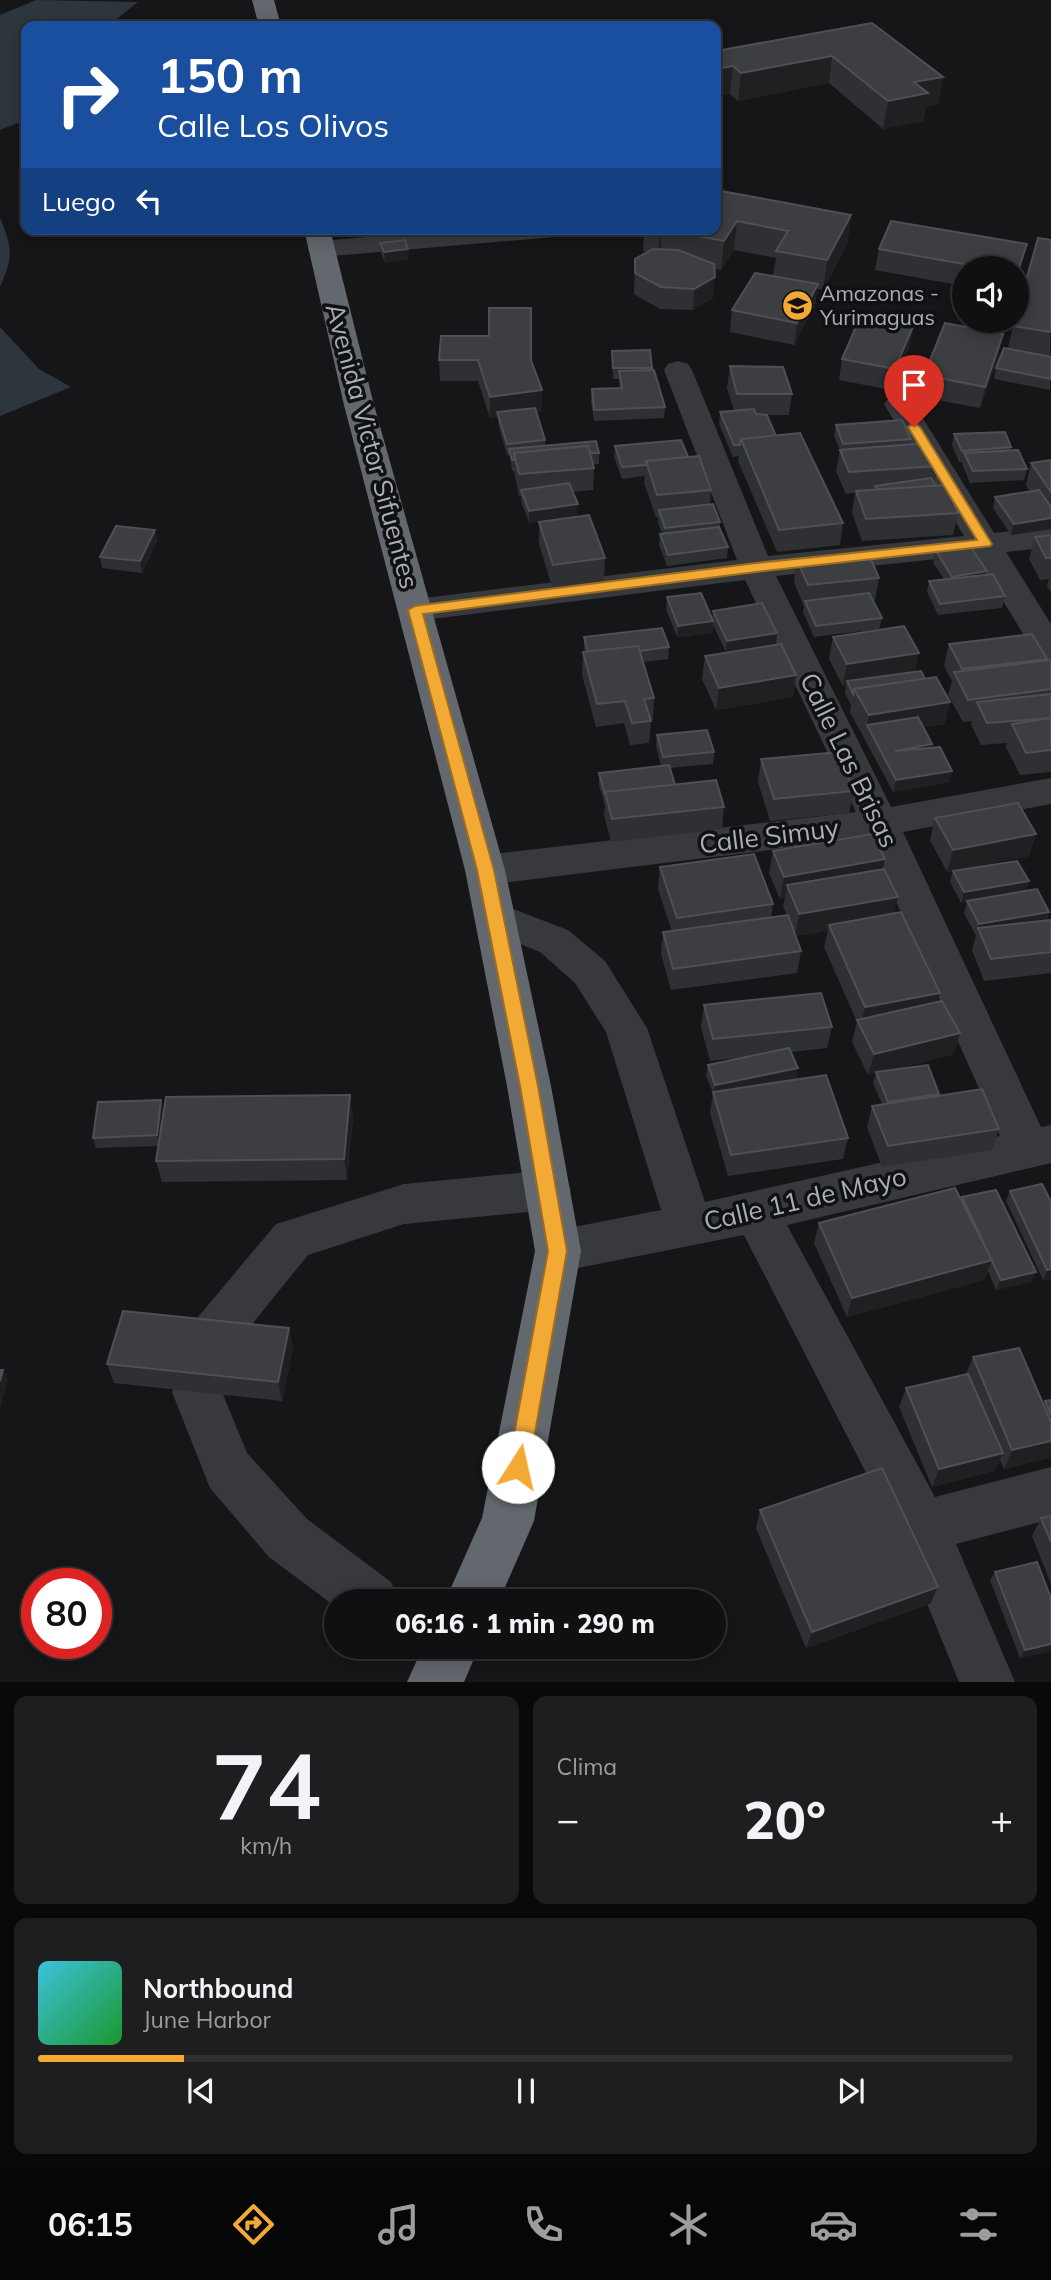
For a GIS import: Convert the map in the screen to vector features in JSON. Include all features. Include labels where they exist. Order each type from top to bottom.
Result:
[{"type":"highway","points":[[263,0],[269,21]]},
{"type":"highway","name":"Avenida Victor Sifuentes","points":[[319,239],[359,405],[485,870],[558,1251],[508,1521],[477,1589]]},
{"type":"street","points":[[319,239],[413,235]]},
{"type":"street","name":"Calle Las Brisas","points":[[678,370],[756,568],[1039,1146]]},
{"type":"street","points":[[900,404],[1051,652]]},
{"type":"street","points":[[415,610],[756,568],[1051,537]]},
{"type":"street","name":"Calle Simuy","points":[[485,870],[880,823],[1051,791]]},
{"type":"street","points":[[495,917],[554,941],[590,972],[626,1028],[689,1225]]},
{"type":"street","name":"Calle 11 de Mayo","points":[[558,1251],[756,1212],[1039,1146]]},
{"type":"street","points":[[210,1339],[292,1239],[404,1204],[548,1190]]},
{"type":"street","points":[[756,1212],[922,1527],[988,1682]]},
{"type":"street","points":[[197,1392],[228,1471],[288,1538],[356,1589]]},
{"type":"street","points":[[922,1527],[1051,1493]]},
{"type":"shaded area","points":[[36,0],[138,2],[114,21],[21,21],[21,122],[0,130],[0,15]]},
{"type":"shaded area","points":[[0,218],[10,253],[0,287]]},
{"type":"shaded area","points":[[0,327],[39,369],[71,387],[0,416]]},
{"type":"building","points":[[872,23],[943,77],[914,82],[928,93],[888,101],[832,56],[741,73],[733,66],[721,68],[721,50]]},
{"type":"building","points":[[721,191],[851,215],[827,260],[776,251],[788,231],[737,221],[724,241],[693,235],[721,235]]},
{"type":"building","points":[[891,221],[1027,244],[1023,256],[952,256],[952,262],[879,249]]},
{"type":"building","points":[[1038,238],[1051,240],[1051,332],[1029,329],[1029,270]]},
{"type":"building","points":[[405,240],[408,249],[384,252],[380,243]]},
{"type":"building","points":[[653,249],[678,250],[714,264],[715,277],[694,289],[661,287],[635,273],[635,259]]},
{"type":"building","points":[[755,273],[818,284],[797,323],[732,310]]},
{"type":"building","points":[[489,308],[531,308],[531,360],[542,390],[490,397],[478,360],[439,360],[441,336],[489,336]]},
{"type":"building","points":[[861,315],[914,324],[895,369],[842,359]]},
{"type":"building","points":[[945,323],[952,324],[952,333],[1003,334],[985,387],[924,375]]},
{"type":"building","points":[[1004,348],[1051,357],[1051,379],[996,368]]},
{"type":"building","points":[[650,350],[652,368],[613,368],[612,351]]},
{"type":"building","points":[[730,366],[783,367],[792,394],[737,394]]},
{"type":"building","points":[[654,370],[665,407],[594,410],[592,389],[622,388],[619,371]]},
{"type":"building","points":[[535,408],[545,440],[507,444],[497,412]]},
{"type":"building","points":[[754,409],[756,414],[767,415],[776,436],[741,439],[740,445],[734,445],[720,412]]},
{"type":"building","points":[[902,420],[911,439],[843,444],[836,425]]},
{"type":"building","points":[[1005,432],[1011,447],[962,451],[954,434]]},
{"type":"building","points":[[800,433],[843,523],[779,530],[741,439]]},
{"type":"building","points":[[681,440],[688,457],[646,461],[646,465],[622,467],[615,446]]},
{"type":"building","points":[[596,441],[599,453],[590,453],[588,446],[514,453],[512,460],[509,449]]},
{"type":"building","points":[[927,443],[938,466],[849,472],[840,450]]},
{"type":"building","points":[[588,446],[594,468],[519,474],[514,453]]},
{"type":"building","points":[[1018,450],[1027,469],[973,471],[964,453]]},
{"type":"building","points":[[699,456],[711,490],[657,495],[646,461]]},
{"type":"building","points":[[1051,460],[1051,492],[1031,463]]},
{"type":"building","points":[[931,478],[936,486],[878,490],[875,486]]},
{"type":"building","points":[[569,483],[578,504],[529,511],[521,490]]},
{"type":"building","points":[[946,485],[958,513],[866,519],[856,491]]},
{"type":"building","points":[[1039,490],[1051,507],[1051,518],[1014,524],[995,497]]},
{"type":"building","points":[[713,504],[720,522],[665,528],[659,510]]},
{"type":"building","points":[[589,515],[605,558],[553,565],[539,522]]},
{"type":"building","points":[[116,526],[155,530],[140,561],[100,557]]},
{"type":"building","points":[[719,527],[728,547],[668,555],[660,534]]},
{"type":"building","points":[[1051,535],[1051,558],[1046,558],[1035,537]]},
{"type":"building","points":[[970,546],[987,571],[952,577],[936,551]]},
{"type":"building","points":[[868,553],[879,578],[808,585],[797,560]]},
{"type":"building","points":[[993,574],[1005,596],[940,604],[929,581]]},
{"type":"building","points":[[701,593],[713,621],[678,626],[667,597]]},
{"type":"building","points":[[869,593],[882,618],[816,626],[805,601]]},
{"type":"building","points":[[762,603],[777,633],[727,641],[713,611]]},
{"type":"building","points":[[904,626],[919,653],[847,664],[833,637]]},
{"type":"building","points":[[662,628],[669,647],[640,651],[638,646],[588,652],[584,637]]},
{"type":"building","points":[[1032,634],[1047,659],[962,669],[949,644]]},
{"type":"building","points":[[781,644],[796,675],[719,688],[705,656]]},
{"type":"building","points":[[638,646],[654,698],[644,699],[651,721],[632,723],[625,701],[597,704],[583,652]]},
{"type":"building","points":[[1051,660],[1051,689],[968,700],[954,672]]},
{"type":"building","points":[[921,671],[925,679],[854,689],[853,694],[847,681]]},
{"type":"building","points":[[936,677],[950,702],[869,715],[854,689]]},
{"type":"building","points":[[1051,694],[1051,718],[987,723],[977,702]]},
{"type":"building","points":[[918,717],[932,744],[895,751],[940,747],[952,771],[896,780],[867,725]]},
{"type":"building","points":[[1051,718],[1051,750],[1026,753],[1012,724]]},
{"type":"building","points":[[707,730],[714,752],[663,757],[657,735]]},
{"type":"building","points":[[839,752],[854,791],[774,799],[761,759]]},
{"type":"building","points":[[669,765],[675,785],[605,792],[605,795],[599,773]]},
{"type":"building","points":[[716,780],[724,807],[612,819],[605,792]]},
{"type":"building","points":[[1018,803],[1036,834],[953,850],[935,818]]},
{"type":"building","points":[[872,834],[885,859],[784,877],[773,851]]},
{"type":"building","points":[[754,854],[773,904],[677,918],[660,867]]},
{"type":"building","points":[[1017,861],[1029,881],[964,892],[953,871]]},
{"type":"building","points":[[884,869],[898,897],[799,914],[787,885]]},
{"type":"building","points":[[1037,889],[1049,912],[979,924],[967,901]]},
{"type":"building","points":[[901,912],[940,993],[865,1007],[829,925]]},
{"type":"building","points":[[788,915],[801,951],[673,969],[663,932]]},
{"type":"building","points":[[1051,920],[1051,952],[991,959],[978,928]]},
{"type":"building","points":[[821,993],[832,1027],[713,1039],[704,1005]]},
{"type":"building","points":[[942,1001],[960,1033],[874,1054],[857,1020]]},
{"type":"building","points":[[789,1048],[798,1068],[715,1085],[708,1065]]},
{"type":"building","points":[[928,1065],[939,1094],[888,1102],[876,1072]]},
{"type":"building","points":[[826,1075],[848,1138],[731,1155],[713,1092]]},
{"type":"building","points":[[982,1089],[999,1129],[888,1146],[872,1106]]},
{"type":"building","points":[[350,1095],[344,1159],[156,1161],[166,1097]]},
{"type":"building","points":[[161,1100],[157,1135],[93,1138],[98,1102]]},
{"type":"building","points":[[1042,1184],[1051,1202],[1051,1269],[1047,1270],[1010,1191]]},
{"type":"building","points":[[955,1188],[992,1260],[852,1298],[819,1223]]},
{"type":"building","points":[[996,1190],[1036,1272],[1001,1280],[962,1197]]},
{"type":"building","points":[[123,1311],[289,1328],[278,1382],[107,1364]]},
{"type":"building","points":[[1019,1348],[1051,1422],[1051,1441],[1012,1450],[973,1357]]},
{"type":"building","points":[[968,1374],[1003,1453],[939,1469],[906,1388]]},
{"type":"building","points":[[1051,1400],[1051,1415],[1045,1401]]},
{"type":"building","points":[[882,1468],[938,1587],[812,1632],[760,1510]]},
{"type":"building","points":[[1051,1516],[1051,1542],[1041,1518]]},
{"type":"building","points":[[1037,1562],[1051,1598],[1051,1644],[1025,1650],[995,1572]]},
{"type":"place","name":"Amazonas - Yurimaguas","points":[[797,306]]},
{"type":"route","points":[[518,1467],[558,1251],[529,1086],[485,870],[415,610],[756,568],[985,544],[914,427]]}]
